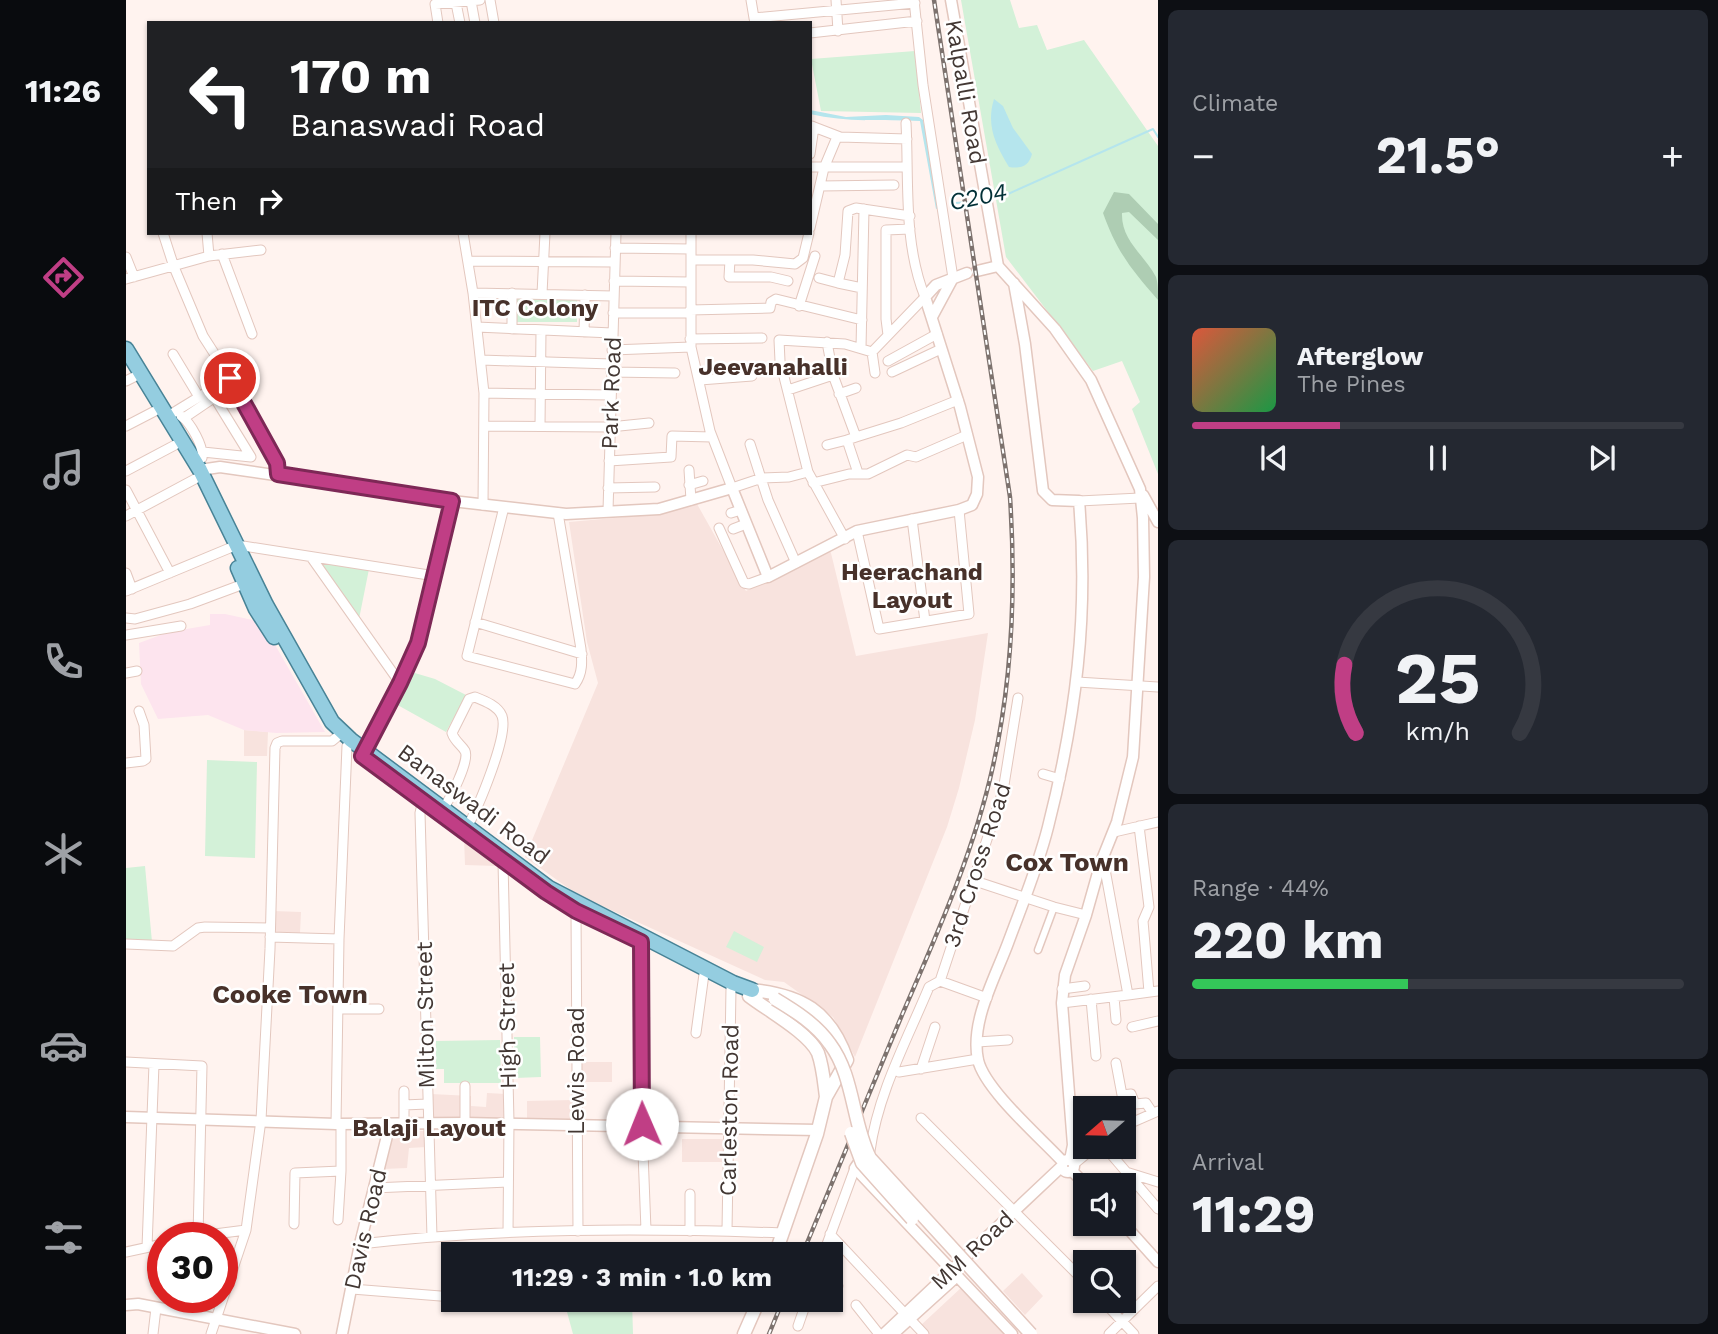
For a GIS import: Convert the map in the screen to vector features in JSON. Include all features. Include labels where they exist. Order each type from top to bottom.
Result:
[{"type":"main road","name":"Banaswadi Road","points":[[126,349],[197,474],[249,582],[256,609],[327,728],[425,798],[503,862],[576,911],[731,988],[750,993]]},
{"type":"main road","name":"Banaswadi Road","points":[[129,374],[165,414],[175,445],[197,474]]},
{"type":"main road","name":"Banaswadi Road","points":[[425,798],[443,808],[568,900],[750,993]]},
{"type":"main road","points":[[750,993],[801,1015],[832,1045],[844,1072],[861,1141],[870,1158],[1031,1334]]},
{"type":"main road","points":[[750,993],[776,993],[796,999],[821,1016],[839,1037],[847,1060],[826,1097],[818,1130],[779,1242]]},
{"type":"main road","points":[[750,993],[773,1015],[798,1030],[817,1049],[826,1097]]},
{"type":"main road","points":[[772,1002],[825,1050],[836,1074],[853,1143],[862,1163],[1020,1334]]},
{"type":"main road","points":[[744,1334],[754,1312]]},
{"type":"street","points":[[490,0],[494,21]]},
{"type":"street","points":[[751,0],[755,20],[836,5],[915,2],[923,85],[953,278],[932,317]]},
{"type":"street","name":"Kalpalli Road","points":[[951,0],[998,266]]},
{"type":"street","points":[[438,21],[435,4],[475,1],[474,21]]},
{"type":"street","points":[[456,3],[460,21]]},
{"type":"street","points":[[836,5],[838,31]]},
{"type":"street","points":[[812,33],[916,21]]},
{"type":"street","points":[[719,528],[744,583],[750,584],[857,531],[972,505],[977,494],[978,477],[958,400],[917,272],[910,229],[906,122]]},
{"type":"street","points":[[812,126],[837,137],[907,139]]},
{"type":"street","points":[[812,221],[824,168],[837,137]]},
{"type":"street","points":[[812,167],[907,167]]},
{"type":"street","points":[[820,186],[894,185]]},
{"type":"street","points":[[838,283],[845,255],[848,211],[856,208],[910,216]]},
{"type":"street","points":[[861,348],[864,209]]},
{"type":"street","points":[[888,335],[886,230],[910,229]]},
{"type":"street","points":[[164,235],[203,336],[230,378],[277,463],[278,474]]},
{"type":"street","points":[[207,235],[209,257]]},
{"type":"street","points":[[463,235],[484,393],[483,505]]},
{"type":"street","points":[[542,294],[545,235]]},
{"type":"street","name":"Park Road","points":[[607,512],[616,235]]},
{"type":"street","points":[[691,235],[690,343],[712,437],[732,488],[736,512],[747,524],[768,577]]},
{"type":"street","points":[[691,260],[790,264],[803,258],[809,235]]},
{"type":"street","points":[[615,248],[691,249]]},
{"type":"street","points":[[126,257],[130,278],[222,254],[261,250]]},
{"type":"street","points":[[222,254],[252,334]]},
{"type":"street","points":[[799,306],[815,256]]},
{"type":"street","points":[[730,260],[729,277],[771,276],[788,281]]},
{"type":"street","points":[[468,261],[614,262]]},
{"type":"street","points":[[799,262],[811,267]]},
{"type":"street","points":[[872,352],[936,285],[998,266],[1055,329],[1091,380],[1140,494],[1158,522]]},
{"type":"street","points":[[819,278],[862,288]]},
{"type":"street","points":[[614,281],[690,282]]},
{"type":"street","points":[[1014,283],[1025,344],[1043,491],[1052,500],[1079,501],[1140,494]]},
{"type":"street","points":[[473,293],[613,296]]},
{"type":"street","points":[[512,293],[512,329]]},
{"type":"street","points":[[584,332],[585,295]]},
{"type":"street","points":[[613,313],[770,308],[771,302],[776,299],[862,320]]},
{"type":"street","points":[[477,327],[612,333]]},
{"type":"street","points":[[540,426],[541,330]]},
{"type":"street","points":[[888,361],[937,334]]},
{"type":"street","points":[[612,350],[762,338]]},
{"type":"street","points":[[845,538],[808,472],[780,361],[779,340],[827,342],[872,352]]},
{"type":"street","points":[[827,342],[832,375],[852,438],[858,473]]},
{"type":"street","points":[[892,372],[941,349]]},
{"type":"street","points":[[872,352],[875,373]]},
{"type":"street","points":[[173,354],[199,397]]},
{"type":"street","points":[[481,360],[675,373]]},
{"type":"street","points":[[788,390],[832,375]]},
{"type":"street","points":[[700,380],[752,376]]},
{"type":"street","points":[[126,426],[165,414],[230,378]]},
{"type":"street","points":[[839,394],[856,388]]},
{"type":"street","points":[[484,393],[611,395]]},
{"type":"street","points":[[165,414],[184,418],[212,399],[215,400],[251,457],[203,452]]},
{"type":"street","points":[[827,445],[901,423],[958,400]]},
{"type":"street","points":[[184,418],[203,452],[197,474]]},
{"type":"street","points":[[485,426],[610,427],[649,423]]},
{"type":"street","points":[[813,483],[858,473],[867,474],[907,455],[916,457],[968,435]]},
{"type":"street","points":[[609,461],[671,457],[672,436],[712,437]]},
{"type":"street","points":[[750,444],[768,500],[796,563]]},
{"type":"street","points":[[126,471],[175,445]]},
{"type":"street","points":[[126,516],[197,474],[220,467],[452,501],[558,513],[659,509],[762,478],[789,477],[808,472]]},
{"type":"street","points":[[689,470],[691,500]]},
{"type":"street","points":[[690,485],[703,481]]},
{"type":"street","points":[[608,488],[654,487]]},
{"type":"street","points":[[126,490],[170,573]]},
{"type":"street","points":[[1067,1166],[1073,1145],[1062,989],[1101,862],[1114,832],[1133,757],[1144,577],[1140,494]]},
{"type":"street","points":[[364,754],[418,643],[452,501]]},
{"type":"street","points":[[1074,1173],[993,1088],[982,1071],[977,1042],[981,1015],[1026,897],[1060,779],[1077,682],[1084,591],[1079,501]]},
{"type":"street","points":[[504,507],[467,656],[575,684],[579,678],[582,653],[558,513]]},
{"type":"street","points":[[857,531],[879,629],[969,614],[959,510]]},
{"type":"street","points":[[912,519],[925,621]]},
{"type":"street","points":[[733,528],[747,524]]},
{"type":"street","points":[[126,573],[129,590],[233,547],[435,576]]},
{"type":"street","points":[[311,557],[400,683]]},
{"type":"street","points":[[130,618],[190,604],[249,582]]},
{"type":"street","points":[[475,622],[582,653]]},
{"type":"street","points":[[126,635],[181,626]]},
{"type":"street","points":[[126,673],[137,671]]},
{"type":"street","points":[[1077,682],[1158,687]]},
{"type":"street","points":[[443,808],[467,754],[452,733],[469,699],[475,697],[498,710],[504,729],[467,827]]},
{"type":"street","name":"3rd Cross Road","points":[[870,1151],[874,1125],[885,1092],[929,987],[940,981],[1003,790],[1017,698]]},
{"type":"street","points":[[126,763],[146,759],[144,725],[139,711]]},
{"type":"street","points":[[238,1250],[246,1230],[260,1122],[270,932],[275,748],[276,743],[282,741],[344,739],[338,1009],[341,1171],[338,1220]]},
{"type":"street","points":[[1043,774],[1060,779]]},
{"type":"street","points":[[474,812],[480,809],[488,789]]},
{"type":"street","name":"Milton Street","points":[[425,798],[420,813],[432,1237]]},
{"type":"street","points":[[1114,832],[1158,822]]},
{"type":"street","points":[[1062,1003],[1154,992],[1143,921],[1149,907],[1139,826]]},
{"type":"street","name":"High Street","points":[[503,862],[509,1125],[508,1233]]},
{"type":"street","points":[[1101,862],[1104,864],[1128,995]]},
{"type":"street","points":[[972,880],[1086,915]]},
{"type":"street","points":[[1038,950],[1054,907]]},
{"type":"street","name":"Lewis Road","points":[[576,911],[578,1230]]},
{"type":"street","points":[[126,944],[173,946],[198,928],[205,927],[339,939]]},
{"type":"street","points":[[641,942],[642,1127],[646,1230]]},
{"type":"street","points":[[696,1033],[704,974]]},
{"type":"street","points":[[940,981],[987,998]]},
{"type":"street","points":[[1062,989],[1084,986]]},
{"type":"street","name":"Carleston Road","points":[[727,1231],[731,988]]},
{"type":"street","points":[[1114,997],[1116,1020]]},
{"type":"street","points":[[1091,999],[1096,1056]]},
{"type":"street","points":[[338,1009],[379,1009]]},
{"type":"street","points":[[1132,1027],[1158,1021]]},
{"type":"street","points":[[921,1069],[935,1027]]},
{"type":"street","points":[[977,1042],[1008,1040]]},
{"type":"street","points":[[899,1072],[978,1059]]},
{"type":"street","points":[[126,1062],[202,1066],[195,1222]]},
{"type":"street","points":[[148,1222],[154,1063]]},
{"type":"street","points":[[1116,1063],[1122,1095],[1131,1094],[1135,1104],[1146,1103],[1155,1111],[1136,1120]]},
{"type":"street","points":[[465,1086],[465,1123]]},
{"type":"street","points":[[404,1091],[404,1124]]},
{"type":"street","points":[[404,1105],[428,1104]]},
{"type":"street","points":[[126,1117],[339,1124],[465,1123],[818,1130]]},
{"type":"street","points":[[921,1118],[1073,1270]]},
{"type":"street","name":"Davis Road","points":[[342,1334],[360,1244],[390,1124]]},
{"type":"street","points":[[827,1242],[855,1168],[863,1155],[870,1151],[1037,1334]]},
{"type":"street","points":[[1067,1166],[1077,1159]]},
{"type":"street","points":[[1114,1159],[1158,1209]]},
{"type":"street","name":"MM Road","points":[[881,1334],[907,1316],[955,1273],[1067,1166]]},
{"type":"street","points":[[855,1168],[1012,1334]]},
{"type":"street","points":[[294,1224],[295,1173],[341,1171]]},
{"type":"street","points":[[1124,1171],[1158,1182]]},
{"type":"street","points":[[374,1188],[508,1182]]},
{"type":"street","points":[[690,1195],[690,1231]]},
{"type":"street","points":[[238,1231],[246,1230]]},
{"type":"street","points":[[360,1244],[432,1237],[578,1230],[782,1233]]},
{"type":"street","points":[[830,1234],[924,1334]]},
{"type":"street","points":[[1135,1236],[1158,1262]]},
{"type":"street","points":[[126,1252],[147,1247]]},
{"type":"street","points":[[1109,1334],[1158,1286]]},
{"type":"street","points":[[352,1289],[441,1296]]},
{"type":"street","points":[[126,1305],[147,1306]]},
{"type":"street","points":[[856,1305],[881,1334]]},
{"type":"street","points":[[797,1326],[802,1312]]},
{"type":"street","points":[[152,1334],[155,1313]]},
{"type":"street","points":[[183,1313],[295,1334]]},
{"type":"street","points":[[211,1334],[218,1313]]},
{"type":"street","points":[[1114,1313],[1134,1334]]},
{"type":"street","name":"MM Road","points":[[893,1334],[907,1316]]},
{"type":"shaded area","points":[[697,504],[746,591],[830,549],[856,656],[988,633],[975,720],[947,827],[855,1057],[833,1017],[784,982],[765,980],[578,895],[525,857],[598,683],[587,642],[569,522],[659,514]]},
{"type":"shaded area","points":[[210,614],[225,614],[262,622],[325,732],[276,733],[244,730],[208,715],[158,719],[141,684],[139,643],[169,632],[210,625]]},
{"type":"shaded area","points":[[244,730],[268,732],[267,756],[244,756]]},
{"type":"shaded area","points":[[464,837],[497,866],[465,865]]},
{"type":"shaded area","points":[[273,911],[301,912],[300,933],[272,932]]},
{"type":"shaded area","points":[[580,1062],[612,1062],[612,1082],[580,1082]]},
{"type":"shaded area","points":[[487,1093],[506,1094],[506,1121],[431,1120],[431,1094],[471,1096],[471,1106],[486,1107]]},
{"type":"shaded area","points":[[573,1100],[573,1122],[527,1123],[527,1101]]},
{"type":"shaded area","points":[[392,1131],[426,1131],[426,1147],[409,1148],[407,1168],[383,1169]]},
{"type":"shaded area","points":[[682,1139],[723,1139],[723,1162],[682,1162]]},
{"type":"shaded area","points":[[1022,1273],[1043,1296],[1025,1315],[1003,1291]]},
{"type":"shaded area","points":[[963,1286],[1008,1334],[927,1334],[920,1326]]},
{"type":"green space","points":[[961,0],[1010,0],[1019,28],[1037,25],[1047,50],[1084,40],[1158,146],[1158,474],[1132,409],[1140,402],[1122,361],[1093,371],[1006,257]]},
{"type":"green space","points":[[915,51],[921,113],[821,111],[812,59]]},
{"type":"green space","points":[[1114,192],[1129,194],[1158,224],[1158,240],[1129,212],[1122,213],[1125,232],[1156,277],[1158,300],[1126,260],[1108,227],[1103,213]]},
{"type":"green space","points":[[516,298],[577,298],[577,322],[516,322]]},
{"type":"green space","points":[[318,562],[369,569],[359,619]]},
{"type":"green space","points":[[408,671],[435,679],[466,695],[446,732],[394,703]]},
{"type":"green space","points":[[207,760],[257,762],[255,858],[205,856]]},
{"type":"green space","points":[[145,866],[152,942],[126,942],[126,868]]},
{"type":"green space","points":[[734,931],[764,947],[757,962],[726,947]]},
{"type":"green space","points":[[514,1037],[540,1037],[541,1077],[515,1078]]},
{"type":"green space","points":[[500,1040],[501,1083],[444,1083],[444,1069],[436,1069],[436,1041]]},
{"type":"green space","points":[[567,1312],[632,1312],[633,1334],[573,1334]]},
{"type":"water","points":[[994,99],[1003,106],[1013,128],[1032,154],[1024,166],[1009,167],[996,142],[991,117]]},
{"type":"water","points":[[812,110],[846,117],[886,115],[919,117],[923,120],[939,208],[936,209],[920,121],[838,119],[812,114]]},
{"type":"waterway","name":"C204","points":[[990,198],[1008,194],[1153,129],[1158,137]]},
{"type":"waterway","name":"C204","points":[[956,203],[968,202]]},
{"type":"railway","points":[[807,1242],[941,923],[976,830],[1000,732],[1009,665],[1013,598],[1010,497],[934,0]]},
{"type":"railway","points":[[769,1334],[778,1312]]},
{"type":"district","name":"ITC Colony","points":[[535,308]]},
{"type":"district","name":"Jeevanahalli","points":[[773,367]]},
{"type":"district","name":"Heerachand Layout","points":[[912,586]]},
{"type":"district","name":"Cox Town","points":[[1067,862]]},
{"type":"district","name":"Cooke Town","points":[[290,994]]},
{"type":"district","name":"Balaji Layout","points":[[429,1128]]},
{"type":"route","points":[[230,378],[277,463],[278,474],[452,501],[418,643],[362,756],[546,892],[576,911],[641,942],[642,1124]]}]
